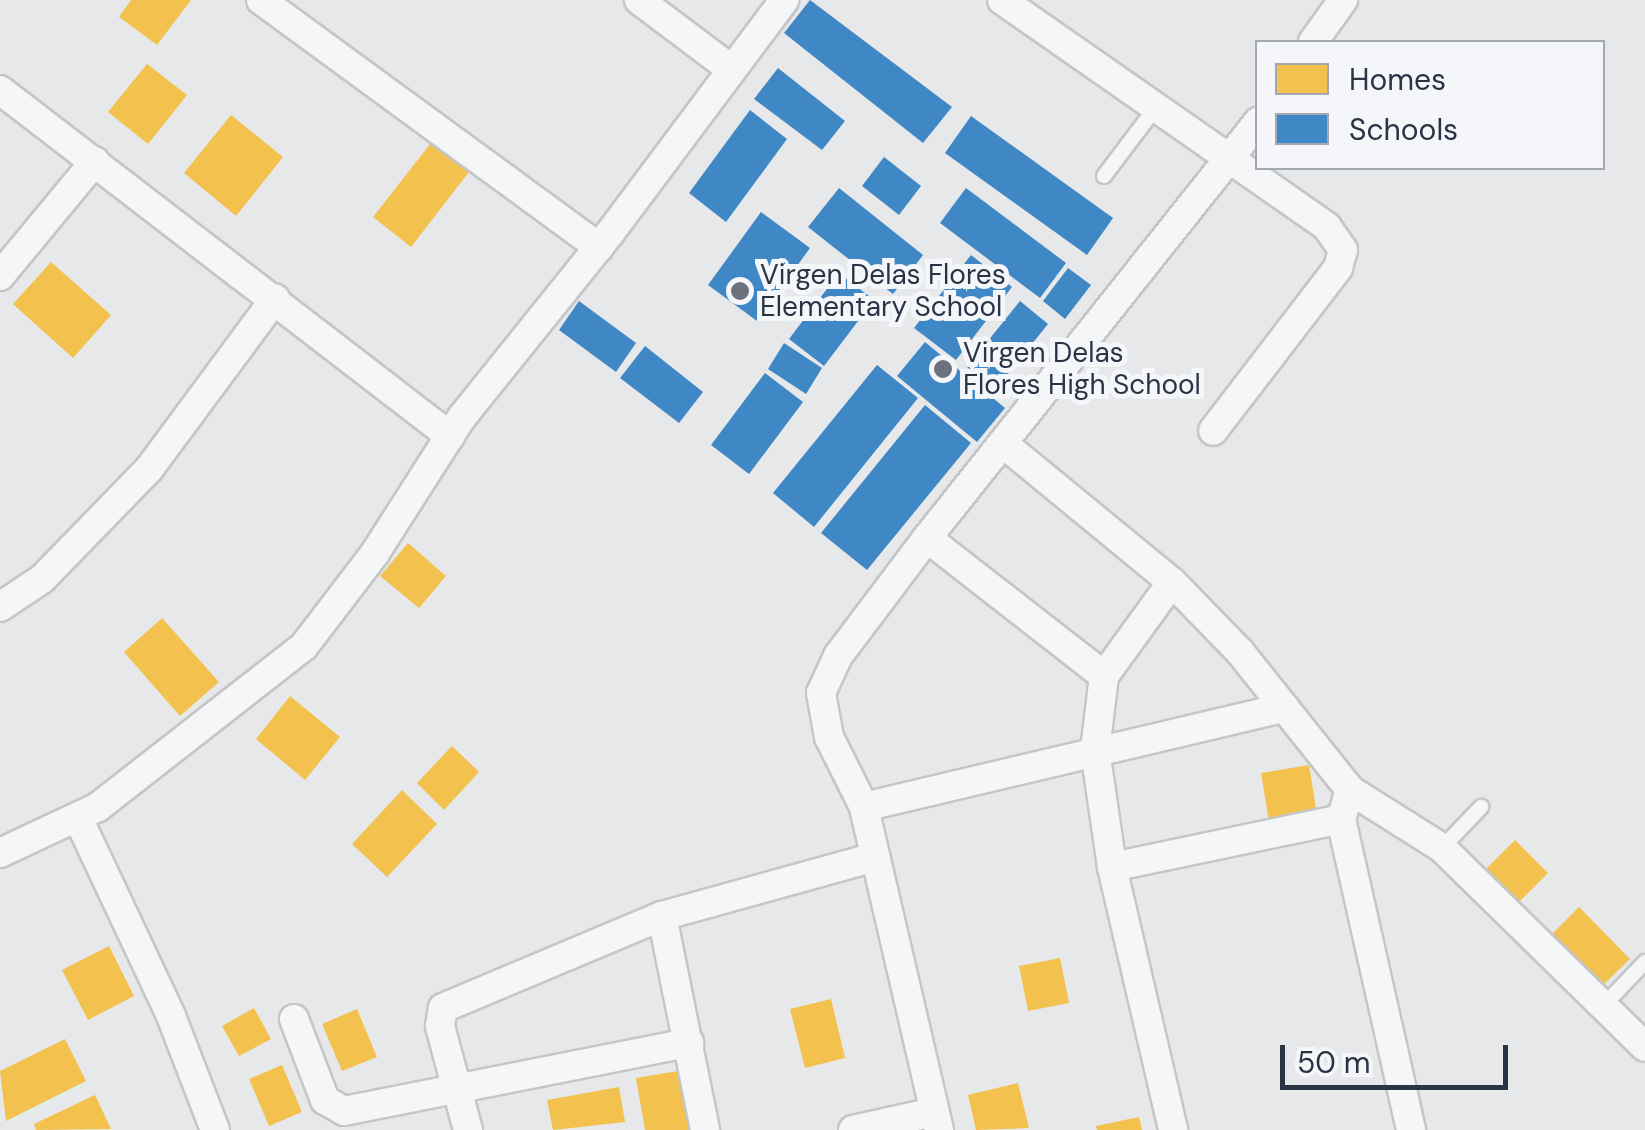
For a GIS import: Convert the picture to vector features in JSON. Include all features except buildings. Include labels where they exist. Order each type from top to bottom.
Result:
[{"type":"street","points":[[262,0],[599,247]]},
{"type":"street","points":[[639,0],[732,69]]},
{"type":"street","points":[[0,853],[78,818],[183,747],[304,646],[375,553],[450,436],[599,247],[784,0]]},
{"type":"street","points":[[1002,0],[1154,110],[1328,227],[1343,250],[1338,268],[1212,431]]},
{"type":"street","points":[[1314,40],[1343,0]]},
{"type":"street","points":[[0,90],[450,436]]},
{"type":"street","points":[[853,1130],[936,1121],[864,808],[829,737],[821,693],[838,656],[927,538],[1005,445],[1255,126]]},
{"type":"street","points":[[0,276],[95,161]]},
{"type":"street","points":[[0,607],[42,579],[148,468],[275,299]]},
{"type":"street","points":[[1005,445],[1172,582],[1284,708],[1350,790],[1442,848],[1645,1048]]},
{"type":"street","points":[[927,538],[1104,676]]},
{"type":"street","points":[[1172,582],[1104,676],[1095,750],[1112,867],[1173,1130]]},
{"type":"street","points":[[864,808],[1284,708]]},
{"type":"street","points":[[1350,790],[1341,819],[1411,1130]]},
{"type":"street","points":[[78,818],[171,1016],[215,1130]]},
{"type":"street","points":[[1112,867],[1341,819]]},
{"type":"street","points":[[468,1130],[440,1026],[443,1008],[662,916],[875,857]]},
{"type":"street","points":[[662,916],[705,1130]]},
{"type":"street","points":[[294,1019],[325,1100],[344,1111],[458,1092],[689,1042]]},
{"type":"lane","points":[[1104,176],[1154,110]]},
{"type":"lane","points":[[1442,848],[1481,807]]},
{"type":"lane","points":[[1602,1006],[1645,962]]},
{"type":"place","name":"Virgen Delas Flores Elementary School","points":[[740,291]]},
{"type":"place","name":"Virgen Delas Flores High School","points":[[943,369]]}]
